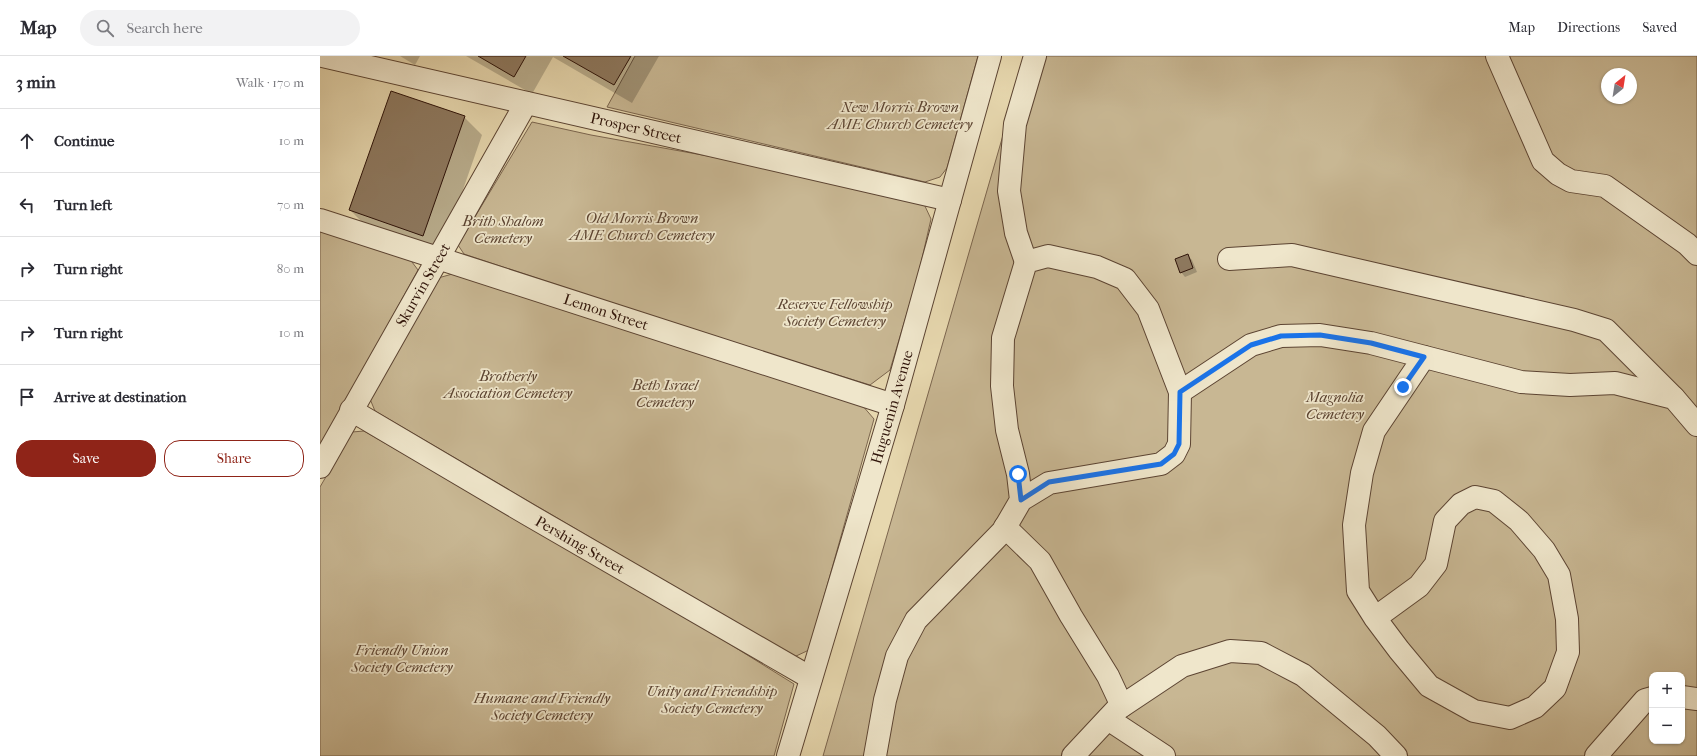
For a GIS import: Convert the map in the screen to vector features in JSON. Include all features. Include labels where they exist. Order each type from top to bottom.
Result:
[{"type":"street","name":"Prosper Street","points":[[322,56],[950,200]]},
{"type":"street","name":"Huguenin Avenue","points":[[788,756],[893,405],[990,56]]},
{"type":"street","points":[[1021,500],[1018,474],[1007,430],[1002,378],[1003,338],[1026,262],[1016,233],[1009,191],[1015,124],[1035,56]]},
{"type":"street","points":[[1497,56],[1543,161],[1558,174],[1571,181],[1605,186],[1687,244],[1697,254]]},
{"type":"street","name":"Skurvin Street","points":[[320,467],[351,410],[439,258],[517,101]]},
{"type":"street","name":"Lemon Street","points":[[320,220],[893,405]]},
{"type":"street","points":[[1229,259],[1292,255],[1574,320],[1606,330],[1674,398],[1697,425]]},
{"type":"street","points":[[875,756],[885,700],[897,656],[916,620],[1005,527],[1021,500],[1049,482],[1161,464],[1174,454],[1179,444],[1180,392],[1148,309],[1125,279],[1097,267],[1054,257],[1048,256],[1026,262]]},
{"type":"street","points":[[1180,392],[1251,345],[1281,336],[1320,335],[1371,343],[1521,382],[1570,385],[1615,383],[1674,398]]},
{"type":"street","points":[[1375,618],[1419,586],[1436,564],[1445,521],[1461,504],[1475,497],[1494,501],[1519,521],[1544,550],[1559,575],[1567,619],[1568,652],[1555,688],[1535,708],[1510,718],[1474,711],[1429,686],[1375,618],[1358,591],[1354,525],[1362,473],[1374,431],[1424,357]]},
{"type":"street","name":"Pershing Street","points":[[351,410],[529,516],[811,678]]},
{"type":"street","points":[[1005,527],[1040,561],[1071,616],[1108,676],[1115,712],[1164,756]]},
{"type":"street","points":[[1073,756],[1115,712],[1182,666],[1230,651],[1261,654],[1304,675],[1377,736],[1396,756]]},
{"type":"street","points":[[1685,697],[1697,699]]},
{"type":"street","points":[[1596,756],[1645,700],[1649,699]]},
{"type":"green space","name":"New Morris Brown AME Church Cemetery","points":[[635,56],[978,56],[947,168],[940,177],[925,182],[607,107]]},
{"type":"green space","name":"Magnolia Cemetery","points":[[1026,56],[1697,56],[1697,756],[823,756]]},
{"type":"green space","points":[[532,122],[591,135],[758,165],[924,204],[931,219],[918,276],[890,370],[870,385],[687,328],[464,254],[458,245]]},
{"type":"green space","points":[[320,230],[409,258],[418,270],[320,448]]},
{"type":"green space","points":[[456,273],[862,405],[874,419],[809,650],[794,657],[375,411],[370,399],[438,278]]},
{"type":"green space","points":[[364,431],[691,620],[794,684],[774,756],[320,756],[320,487],[352,432]]},
{"type":"building","points":[[478,56],[526,56],[514,77]]},
{"type":"building","points":[[563,56],[631,56],[614,85]]},
{"type":"building","points":[[391,91],[465,116],[423,236],[349,210]]},
{"type":"building","points":[[1188,254],[1193,268],[1180,273],[1175,259]]},
{"type":"route","points":[[1018,474],[1021,500],[1049,482],[1161,464],[1174,454],[1179,444],[1180,392],[1251,345],[1281,336],[1320,335],[1371,343],[1424,357],[1403,387]]},
{"type":"park label","name":"Old Morris Brown AME Church Cemetery","points":[[642,226]]},
{"type":"park label","name":"Brith Shalom Cemetery","points":[[503,230]]},
{"type":"park label","name":"Reserve Fellowship Society Cemetery","points":[[835,312]]},
{"type":"park label","name":"Brotherly Association Cemetery","points":[[508,384]]},
{"type":"park label","name":"Beth Israel Cemetery","points":[[665,394]]},
{"type":"park label","name":"Friendly Union Society Cemetery","points":[[402,658]]},
{"type":"park label","name":"Unity and Friendship Society Cemetery","points":[[712,700]]},
{"type":"park label","name":"Humane and Friendly Society Cemetery","points":[[542,706]]}]
